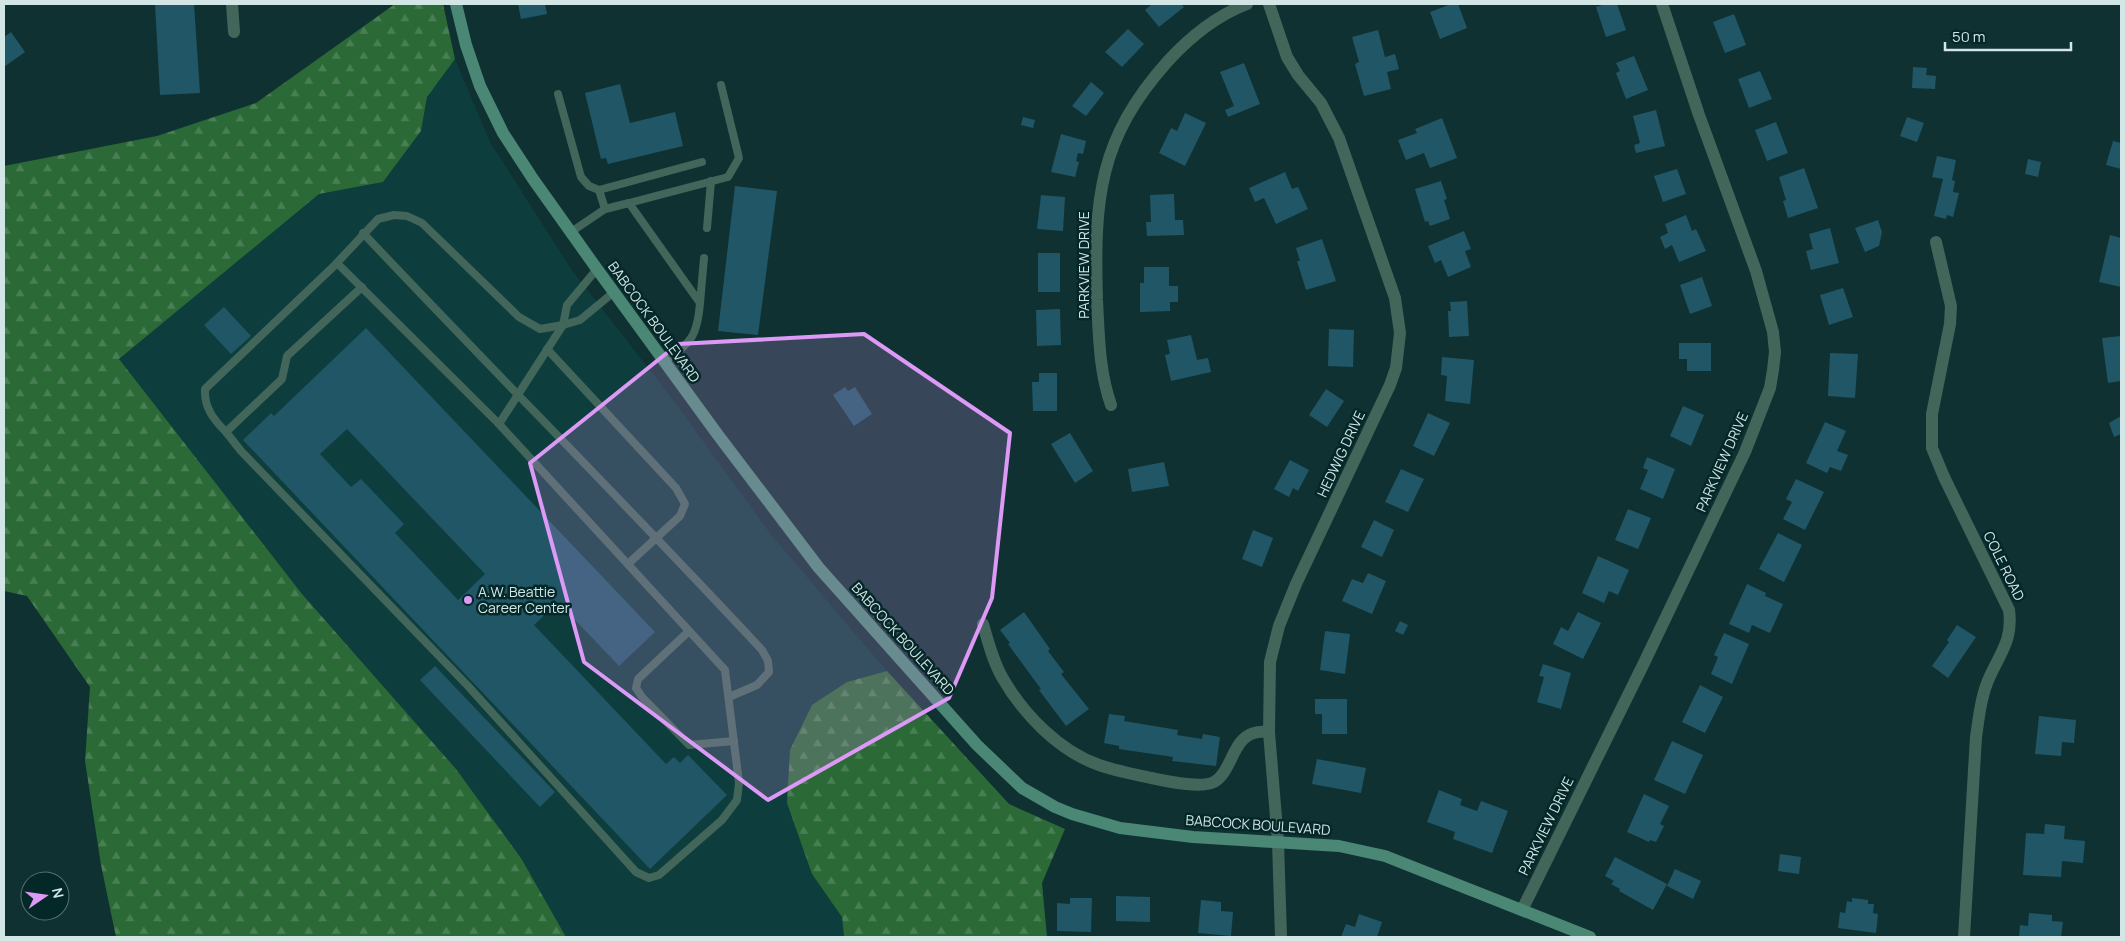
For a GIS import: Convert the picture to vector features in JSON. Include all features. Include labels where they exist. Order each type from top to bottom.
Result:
[{"type":"main road","name":"BABCOCK BOULEVARD","points":[[456,4],[466,45],[480,86],[516,153],[664,362],[819,568],[977,745],[1022,788],[1055,807],[1102,824],[1193,837],[1339,846],[1385,856],[1590,937]]},
{"type":"street","points":[[232,4],[234,32]]},
{"type":"street","name":"PARKVIEW DRIVE","points":[[1111,405],[1101,367],[1096,272],[1098,214],[1107,161],[1126,118],[1140,94],[1157,74],[1181,48],[1204,28],[1230,10],[1247,4]]},
{"type":"street","name":"HEDWIG DRIVE","points":[[1269,4],[1286,57],[1321,103],[1339,138],[1395,298],[1400,333],[1396,368],[1390,385],[1296,584],[1279,626],[1270,662],[1269,732],[1278,842],[1281,937]]},
{"type":"street","name":"PARKVIEW DRIVE","points":[[1522,910],[1643,665],[1745,452],[1770,388],[1773,370],[1775,352],[1773,332],[1756,271],[1699,115],[1662,4]]},
{"type":"street","name":"COLE ROAD","points":[[1936,242],[1951,306],[1950,324],[1932,414],[1932,448],[1944,477],[2009,610],[2011,624],[2008,640],[1990,676],[1979,712],[1964,937]]},
{"type":"street","points":[[983,624],[990,649],[1002,677],[1020,703],[1055,740],[1076,754],[1099,765],[1158,780],[1204,785],[1215,781],[1224,773],[1233,754],[1246,738],[1254,733],[1269,732]]},
{"type":"lane","points":[[571,232],[605,209],[728,176],[739,158],[721,85]]},
{"type":"lane","points":[[558,94],[581,177],[589,186],[599,190],[702,162]]},
{"type":"lane","points":[[707,228],[711,181]]},
{"type":"lane","points":[[599,190],[605,209]]},
{"type":"lane","points":[[629,203],[700,303]]},
{"type":"lane","points":[[337,263],[499,424],[725,670],[738,783],[737,800],[722,820],[671,866],[660,875],[649,878],[636,872],[468,686],[241,451],[213,419],[204,400],[205,389],[337,263],[378,219],[394,215],[407,216],[422,223],[519,317],[540,329],[580,320],[614,292]]},
{"type":"lane","points":[[363,234],[517,396],[658,538],[762,650],[768,661],[769,672],[757,685],[729,697]]},
{"type":"lane","points":[[664,362],[689,343],[698,325],[704,258]]},
{"type":"lane","points":[[499,424],[563,325],[567,305],[597,269]]},
{"type":"lane","points":[[226,432],[282,379],[287,356],[362,287]]},
{"type":"lane","points":[[547,349],[676,488],[686,504],[680,516],[628,564]]},
{"type":"lane","points":[[689,631],[638,679],[636,688],[642,697],[689,745],[734,742]]},
{"type":"highlighted area","points":[[864,334],[1010,433],[992,598],[949,698],[768,800],[584,662],[530,463],[678,344]]},
{"type":"shaded area","points":[[455,59],[490,142],[571,269],[674,401],[772,536],[887,671],[847,682],[812,874],[842,917],[844,937],[566,937],[521,858],[456,769],[302,594],[119,359],[319,194],[383,182],[421,131],[427,97]]},
{"type":"green space","points":[[395,4],[443,4],[455,59],[427,97],[421,131],[383,182],[319,194],[119,359],[302,594],[456,769],[521,858],[566,937],[116,937],[101,865],[85,761],[90,687],[27,596],[4,591],[4,166],[157,136],[256,103]]},
{"type":"green space","points":[[887,671],[1009,804],[1065,829],[1042,883],[1047,937],[844,937],[842,917],[812,874],[787,803],[790,750],[812,705],[847,682]]},
{"type":"building","points":[[155,4],[194,4],[200,93],[160,95]]},
{"type":"building","points":[[518,4],[545,4],[547,14],[521,19]]},
{"type":"building","points":[[1152,4],[1181,4],[1184,7],[1159,27],[1145,10]]},
{"type":"building","points":[[1451,4],[1458,4],[1467,28],[1440,39],[1430,12]]},
{"type":"building","points":[[1605,4],[1617,4],[1626,30],[1606,37],[1596,7]]},
{"type":"building","points":[[1734,14],[1746,45],[1725,53],[1713,22]]},
{"type":"building","points":[[1128,29],[1144,44],[1122,67],[1105,52]]},
{"type":"building","points":[[1378,30],[1385,57],[1395,54],[1399,69],[1387,72],[1391,89],[1364,96],[1355,64],[1359,62],[1352,37]]},
{"type":"building","points":[[11,32],[25,52],[4,67],[4,37]]},
{"type":"building","points":[[1634,56],[1648,90],[1626,99],[1616,73],[1620,71],[1616,63]]},
{"type":"building","points":[[1244,63],[1260,104],[1228,117],[1225,110],[1234,106],[1220,72]]},
{"type":"building","points":[[1913,67],[1927,68],[1926,75],[1936,76],[1935,89],[1912,88]]},
{"type":"building","points":[[1760,71],[1772,99],[1749,108],[1738,79]]},
{"type":"building","points":[[1091,82],[1104,93],[1086,116],[1072,106]]},
{"type":"building","points":[[620,84],[630,123],[675,112],[683,146],[608,164],[606,158],[601,159],[585,93]]},
{"type":"building","points":[[1656,110],[1665,146],[1636,153],[1634,145],[1640,143],[1633,116]]},
{"type":"building","points":[[1185,113],[1206,123],[1185,166],[1159,153],[1171,128],[1177,131]]},
{"type":"building","points":[[1023,117],[1035,120],[1033,128],[1021,125]]},
{"type":"building","points":[[1907,117],[1924,123],[1917,142],[1900,136]]},
{"type":"building","points":[[1442,118],[1457,158],[1430,168],[1424,153],[1406,160],[1398,140],[1417,133],[1415,129]]},
{"type":"building","points":[[1776,122],[1788,153],[1767,161],[1755,130]]},
{"type":"building","points":[[1061,134],[1086,141],[1083,154],[1078,153],[1076,161],[1079,162],[1075,177],[1051,172]]},
{"type":"building","points":[[2113,141],[2121,143],[2121,169],[2106,165]]},
{"type":"building","points":[[1937,156],[1956,160],[1952,180],[1955,181],[1953,192],[1959,193],[1953,217],[1947,215],[1946,219],[1934,216],[1943,179],[1932,177]]},
{"type":"building","points":[[2028,159],[2041,162],[2038,177],[2025,174]]},
{"type":"building","points":[[1804,168],[1818,208],[1788,218],[1783,201],[1786,200],[1779,177]]},
{"type":"building","points":[[1677,169],[1686,194],[1663,202],[1654,176]]},
{"type":"building","points":[[1285,172],[1292,189],[1298,187],[1308,209],[1276,224],[1264,198],[1255,202],[1249,188]]},
{"type":"building","points":[[1441,181],[1447,199],[1444,200],[1450,219],[1430,226],[1428,221],[1425,222],[1415,189]]},
{"type":"building","points":[[735,186],[777,191],[758,335],[718,331]]},
{"type":"building","points":[[1174,194],[1175,220],[1183,220],[1184,235],[1147,236],[1146,222],[1151,222],[1150,195]]},
{"type":"building","points":[[1041,195],[1065,197],[1063,231],[1037,229]]},
{"type":"building","points":[[1686,215],[1692,231],[1696,229],[1706,251],[1679,262],[1672,245],[1665,249],[1660,237],[1668,233],[1665,224]]},
{"type":"building","points":[[1878,220],[1882,232],[1879,246],[1865,252],[1855,228]]},
{"type":"building","points":[[1830,228],[1839,263],[1811,270],[1806,251],[1813,249],[1809,234]]},
{"type":"building","points":[[1464,231],[1471,249],[1465,251],[1471,267],[1448,277],[1441,260],[1435,263],[1428,246]]},
{"type":"building","points":[[2110,235],[2121,238],[2121,287],[2099,282]]},
{"type":"building","points":[[1322,239],[1336,281],[1306,290],[1297,261],[1300,261],[1296,248]]},
{"type":"building","points":[[1038,253],[1060,253],[1060,292],[1038,292]]},
{"type":"building","points":[[1144,267],[1169,267],[1169,286],[1178,286],[1178,302],[1170,302],[1170,311],[1140,312],[1140,283],[1144,283]]},
{"type":"building","points":[[1702,277],[1712,306],[1690,314],[1680,285]]},
{"type":"building","points":[[1843,288],[1853,317],[1829,325],[1820,295]]},
{"type":"building","points":[[1467,301],[1469,336],[1449,337],[1448,311],[1451,311],[1450,302]]},
{"type":"building","points":[[224,307],[251,336],[231,354],[204,325]]},
{"type":"building","points":[[1060,309],[1061,345],[1037,346],[1036,310]]},
{"type":"building","name":"A.W. Beattie Career Center","points":[[366,328],[655,632],[619,666],[558,602],[534,625],[666,764],[674,757],[680,763],[688,755],[727,795],[650,869],[243,440],[271,413],[274,416]],"holes":[[[347,429],[485,574],[458,600],[395,533],[404,524],[361,479],[351,487],[320,454]]]},
{"type":"building","points":[[1329,329],[1354,330],[1353,367],[1328,366]]},
{"type":"building","points":[[1191,335],[1197,360],[1208,358],[1211,372],[1171,381],[1165,355],[1170,354],[1167,340]]},
{"type":"building","points":[[2121,336],[2121,381],[2108,383],[2102,338]]},
{"type":"building","points":[[1679,343],[1711,343],[1711,371],[1687,371],[1687,359],[1679,359]]},
{"type":"building","points":[[1830,353],[1858,354],[1855,398],[1828,396]]},
{"type":"building","points":[[1442,357],[1474,360],[1470,404],[1445,401],[1447,376],[1441,375]]},
{"type":"building","points":[[1039,373],[1057,373],[1057,411],[1033,411],[1032,382],[1039,382]]},
{"type":"building","points":[[845,387],[848,391],[855,387],[872,414],[854,426],[833,395]]},
{"type":"building","points":[[1326,389],[1344,401],[1327,427],[1309,415]]},
{"type":"building","points":[[1683,406],[1704,415],[1691,446],[1670,436]]},
{"type":"building","points":[[1428,413],[1450,423],[1434,456],[1413,446]]},
{"type":"building","points":[[2121,416],[2121,434],[2114,437],[2109,423]]},
{"type":"building","points":[[1825,422],[1846,431],[1837,451],[1848,455],[1841,471],[1830,467],[1827,473],[1806,463]]},
{"type":"building","points":[[1070,433],[1093,471],[1075,483],[1051,444]]},
{"type":"building","points":[[1647,457],[1675,469],[1663,499],[1640,489],[1648,470],[1643,468]]},
{"type":"building","points":[[1290,460],[1309,470],[1298,491],[1293,488],[1289,497],[1274,489]]},
{"type":"building","points":[[1164,462],[1169,486],[1132,492],[1128,469]]},
{"type":"building","points":[[1401,469],[1424,479],[1408,512],[1385,502]]},
{"type":"building","points":[[1796,479],[1824,492],[1805,530],[1783,519],[1792,502],[1786,499]]},
{"type":"building","points":[[1628,509],[1651,518],[1638,549],[1615,540]]},
{"type":"building","points":[[1374,520],[1394,530],[1382,557],[1361,547]]},
{"type":"building","points":[[1253,530],[1273,538],[1262,567],[1242,559]]},
{"type":"building","points":[[1778,533],[1802,545],[1784,582],[1759,569]]},
{"type":"building","points":[[1598,556],[1629,570],[1618,595],[1609,591],[1604,603],[1582,593]]},
{"type":"building","points":[[1368,573],[1386,581],[1372,614],[1342,601],[1352,579],[1363,583]]},
{"type":"building","points":[[1747,584],[1766,593],[1765,596],[1783,604],[1770,633],[1752,625],[1749,633],[1729,624]]},
{"type":"building","points":[[1024,612],[1050,649],[1048,651],[1064,672],[1061,674],[1089,709],[1066,726],[1039,690],[1041,689],[1000,630]]},
{"type":"building","points":[[1578,612],[1601,623],[1583,659],[1553,644],[1561,627],[1568,631]]},
{"type":"building","points":[[1400,621],[1408,625],[1403,635],[1395,631]]},
{"type":"building","points":[[1957,625],[1976,637],[1948,678],[1932,666],[1949,642],[1947,640]]},
{"type":"building","points":[[1325,631],[1350,634],[1345,674],[1320,670]]},
{"type":"building","points":[[1724,633],[1749,644],[1732,684],[1711,674],[1718,657],[1714,655]]},
{"type":"building","points":[[1543,664],[1571,673],[1561,709],[1537,702],[1544,677],[1539,676]]},
{"type":"building","points":[[435,666],[555,792],[540,807],[420,680]]},
{"type":"building","points":[[1700,685],[1723,697],[1705,733],[1682,722]]},
{"type":"building","points":[[1315,699],[1347,699],[1347,734],[1322,734],[1322,714],[1315,714]]},
{"type":"building","points":[[1109,714],[1125,716],[1124,721],[1178,730],[1177,735],[1202,739],[1203,734],[1220,737],[1216,766],[1172,761],[1173,757],[1119,749],[1119,746],[1104,743]]},
{"type":"building","points":[[2039,716],[2076,720],[2074,743],[2062,742],[2061,756],[2035,754]]},
{"type":"building","points":[[1672,741],[1703,755],[1685,794],[1654,780]]},
{"type":"building","points":[[1317,759],[1366,768],[1361,793],[1312,784]]},
{"type":"building","points":[[1439,790],[1462,799],[1460,805],[1477,811],[1481,801],[1508,811],[1492,853],[1453,839],[1455,832],[1427,822]]},
{"type":"building","points":[[1644,794],[1669,806],[1660,824],[1664,826],[1656,842],[1650,840],[1649,842],[1627,832]]},
{"type":"building","points":[[2045,824],[2065,826],[2064,839],[2085,841],[2083,863],[2062,861],[2061,877],[2023,875],[2026,833],[2044,834]]},
{"type":"building","points":[[1780,854],[1801,857],[1799,874],[1778,871]]},
{"type":"building","points":[[1615,857],[1667,884],[1653,910],[1619,891],[1620,889],[1611,884],[1614,881],[1605,876]]},
{"type":"building","points":[[1675,869],[1701,881],[1693,899],[1667,886]]},
{"type":"building","points":[[1116,896],[1150,897],[1150,922],[1116,921]]},
{"type":"building","points":[[1070,898],[1092,898],[1091,932],[1057,931],[1057,903],[1070,904]]},
{"type":"building","points":[[1852,898],[1868,900],[1868,904],[1874,904],[1873,913],[1878,914],[1876,933],[1838,928],[1840,912],[1845,913],[1847,901],[1852,902]]},
{"type":"building","points":[[1201,900],[1221,902],[1221,911],[1233,912],[1231,936],[1198,933]]},
{"type":"building","points":[[2029,913],[2052,915],[2052,921],[2063,922],[2061,937],[2019,937],[2020,925],[2028,926]]},
{"type":"building","points":[[1359,914],[1382,922],[1377,937],[1341,937],[1346,924],[1355,927]]},
{"type":"place","name":"A.W. Beattie Career Center","points":[[468,600]]}]
